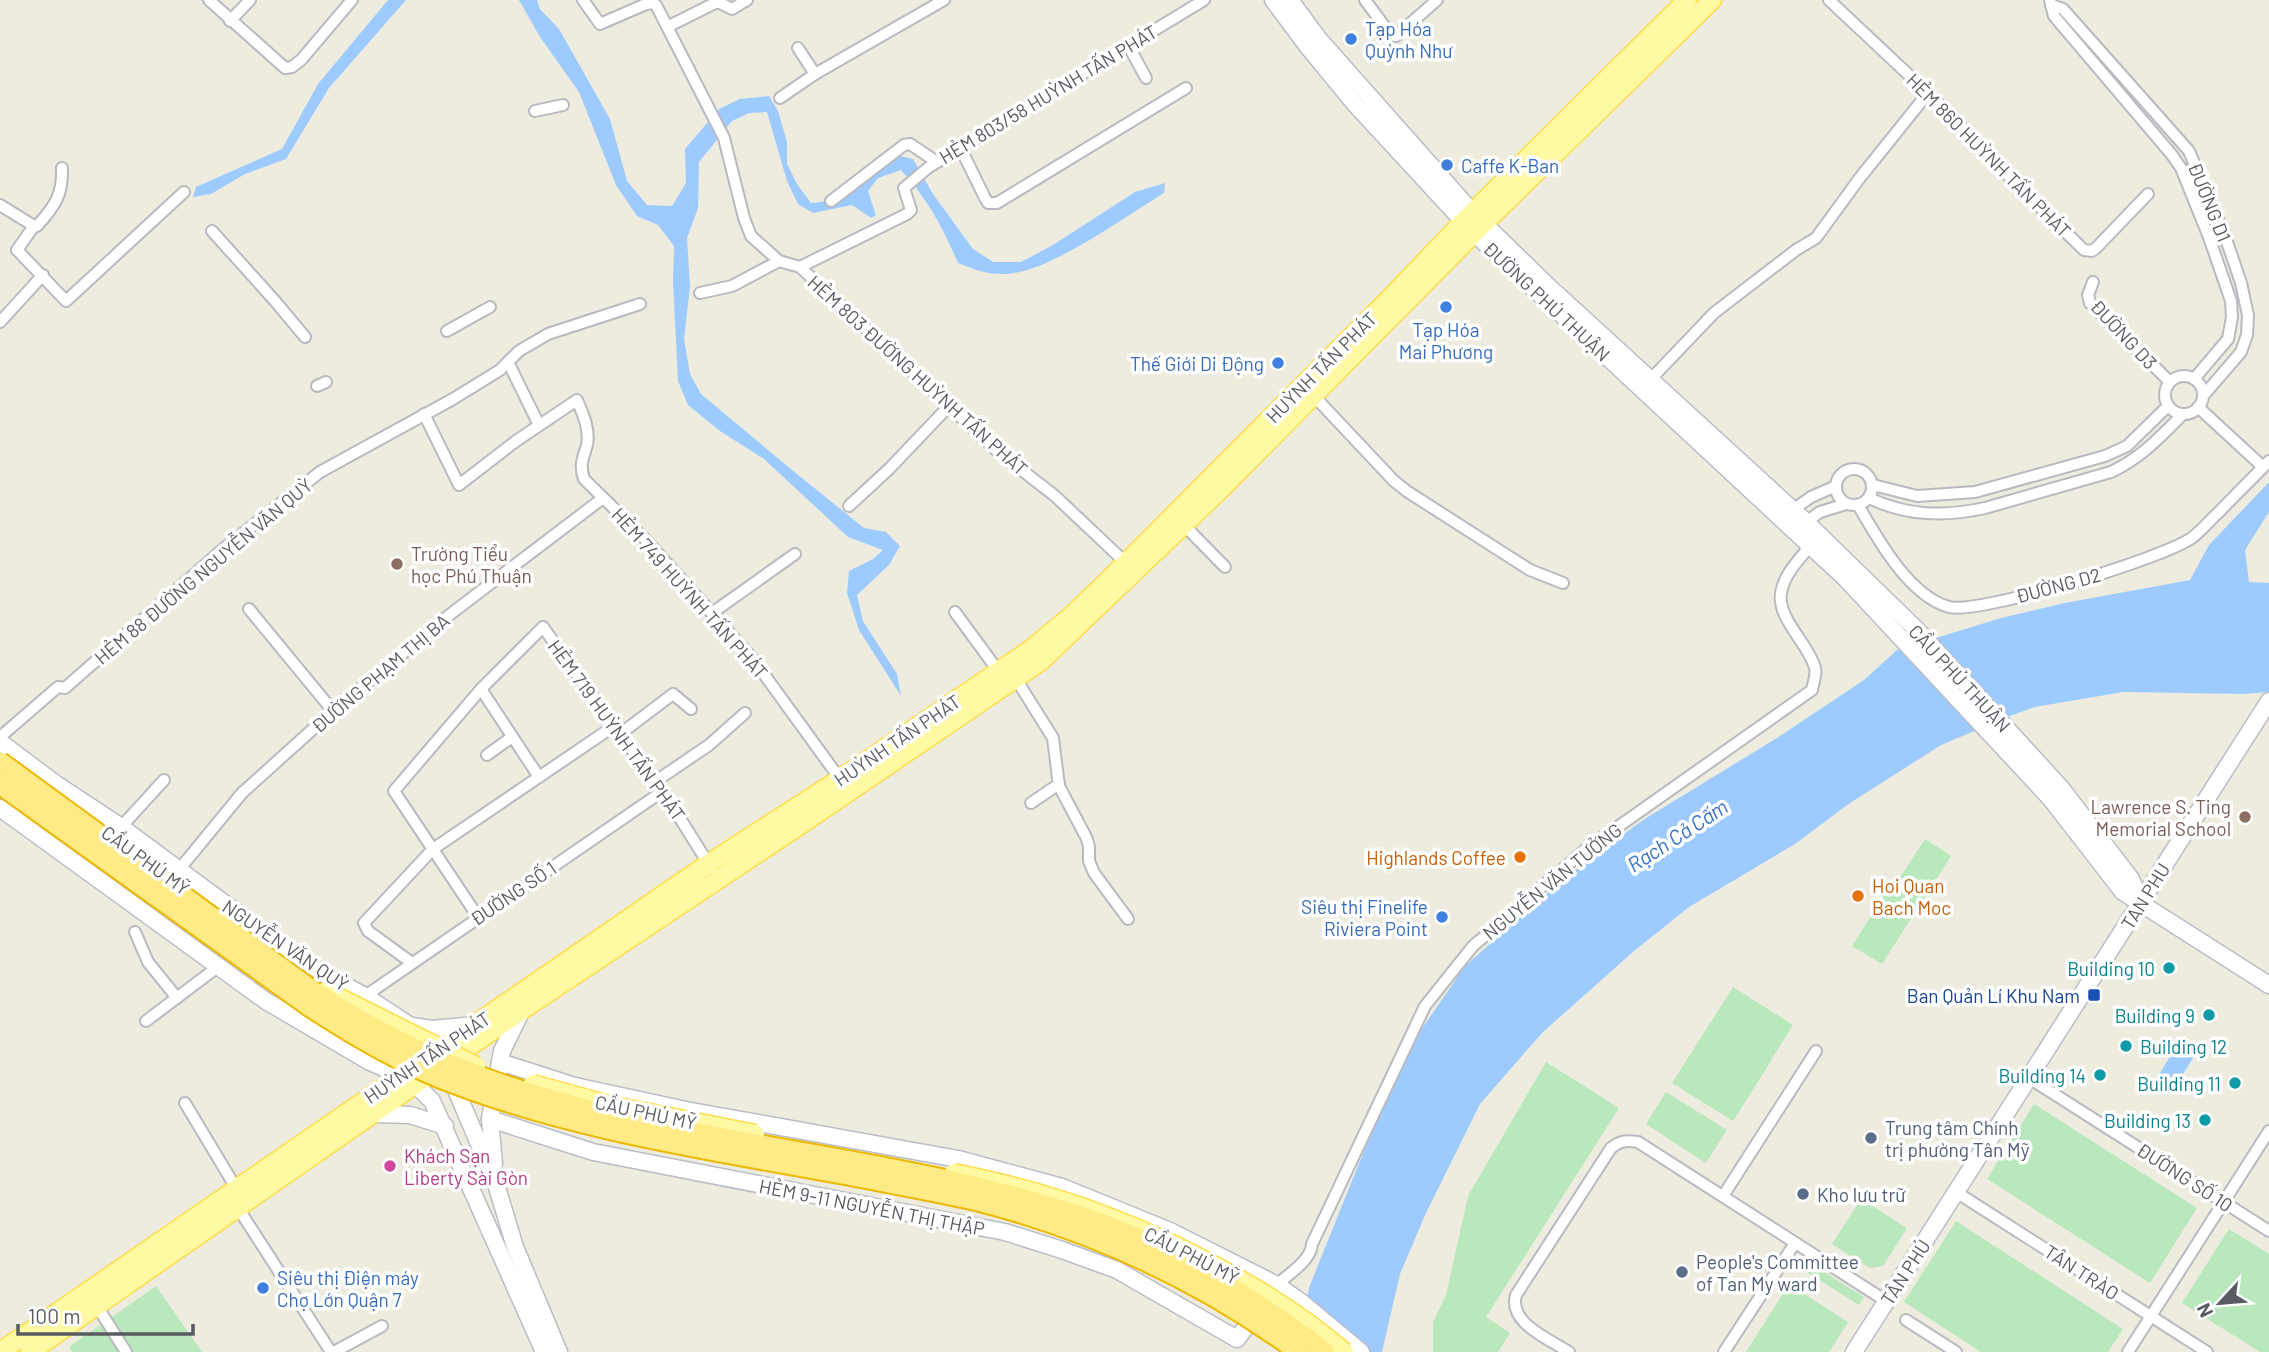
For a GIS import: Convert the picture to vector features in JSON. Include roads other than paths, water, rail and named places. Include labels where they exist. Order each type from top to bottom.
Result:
[{"type":"highway","name":"CẦU PHÚ MỸ","points":[[0,762],[317,994],[365,1023],[436,1058],[514,1088],[599,1112],[955,1182],[1091,1219],[1150,1244],[1200,1270],[1248,1298],[1325,1352]]},
{"type":"highway","name":"CẦU PHÚ MỸ","points":[[0,783],[309,1006],[346,1030],[432,1074],[500,1099],[592,1125],[952,1195],[1036,1218],[1162,1267],[1222,1301],[1299,1352]]},
{"type":"main road","name":"HUỲNH TẤN PHÁT","points":[[713,872],[840,779],[872,767],[1054,632],[1136,559],[1473,223],[1687,0]]},
{"type":"main road","name":"HUỲNH TẤN PHÁT","points":[[1473,223],[1712,0]]},
{"type":"main road","name":"HUỲNH TẤN PHÁT","points":[[0,1352],[55,1324],[238,1208],[287,1164],[518,1004],[872,767],[1016,679],[1061,644],[1136,559],[1184,525],[1306,392]]},
{"type":"main road","name":"CẦU PHÚ MỸ","points":[[0,754],[325,991],[483,1069],[609,1105],[988,1180],[1094,1209],[1129,1223],[1224,1270],[1291,1310],[1344,1352]]},
{"type":"main road","name":"CẦU PHÚ MỸ","points":[[0,790],[211,944],[338,1032],[485,1102],[613,1135],[976,1204],[1055,1229],[1129,1257],[1189,1286],[1291,1352]]},
{"type":"main road","name":"HUỲNH TẤN PHÁT","points":[[439,1058],[475,1025],[518,1004]]},
{"type":"main road","name":"HUỲNH TẤN PHÁT","points":[[101,1296],[236,1188],[287,1164]]},
{"type":"main road","name":"HUỲNH TẤN PHÁT","points":[[30,1352],[55,1324]]},
{"type":"street","points":[[209,0],[285,68],[292,67],[301,60],[352,0]]},
{"type":"street","points":[[230,21],[250,0]]},
{"type":"street","name":"HẺM 803 ĐƯỜNG HUỲNH TẤN PHÁT","points":[[583,0],[600,24],[652,3],[656,5],[724,138],[751,236],[779,261],[800,267],[996,450],[1136,559]]},
{"type":"street","points":[[668,26],[715,3],[720,2],[732,9],[747,0]]},
{"type":"street","points":[[780,98],[815,74],[944,0]]},
{"type":"street","name":"HẺM 803/58 HUỲNH TẤN PHÁT","points":[[800,267],[908,214],[911,210],[904,188],[933,164],[1204,0]]},
{"type":"street","name":"ĐƯỜNG PHÚ THUẬN","points":[[1273,0],[1354,103],[1473,223],[1851,574]]},
{"type":"street","name":"ĐƯỜNG PHÚ THUẬN","points":[[1290,0],[1318,38],[1473,223],[1650,380],[1786,514]]},
{"type":"street","points":[[1365,0],[1391,35],[1396,36],[1437,0]]},
{"type":"street","name":"HẺM 860 HUỲNH TẤN PHÁT","points":[[1829,0],[1928,93],[2084,250],[2092,251],[2096,248],[2148,194]]},
{"type":"street","name":"ĐƯỜNG D1","points":[[2050,2],[2054,16],[2172,155],[2210,240],[2231,301],[2232,317],[2228,340],[2194,379]]},
{"type":"street","name":"ĐƯỜNG D1","points":[[2050,2],[2063,9],[2189,151],[2225,236],[2243,293],[2248,315],[2248,335],[2241,352],[2203,396]]},
{"type":"street","points":[[1128,45],[1146,78]]},
{"type":"street","points":[[798,48],[815,74]]},
{"type":"street","points":[[960,147],[988,203],[997,203],[1186,88]]},
{"type":"street","points":[[1650,380],[1714,313],[1796,250],[1816,238],[1928,93]]},
{"type":"street","points":[[535,111],[564,105]]},
{"type":"street","points":[[831,201],[904,145],[910,144],[933,164]]},
{"type":"street","points":[[62,168],[63,188],[50,212],[34,226],[17,250],[66,301],[184,192]]},
{"type":"street","points":[[0,205],[34,226]]},
{"type":"street","points":[[212,232],[305,337]]},
{"type":"street","points":[[700,293],[732,286],[779,261]]},
{"type":"street","points":[[0,322],[43,275]]},
{"type":"street","name":"ĐƯỜNG D3","points":[[2093,282],[2088,295],[2090,303],[2170,382]]},
{"type":"street","name":"HẺM 88 ĐƯỜNG NGUYỄN VĂN QUỲ","points":[[0,740],[58,687],[65,688],[222,550],[320,472],[453,398],[508,362],[519,351],[548,334],[640,304]]},
{"type":"street","points":[[447,331],[490,307]]},
{"type":"street","points":[[424,414],[459,485],[539,425],[508,362]]},
{"type":"street","points":[[2182,376],[2194,379],[2202,389],[2203,396],[2198,407],[2189,414],[2175,412],[2168,406],[2165,393],[2170,382],[2182,376]]},
{"type":"street","points":[[1306,392],[1408,492],[1530,570],[1563,583]]},
{"type":"street","name":"HẺM 749 HUỲNH TẤN PHÁT","points":[[539,425],[577,400],[586,421],[587,432],[580,468],[584,479],[645,539],[753,659],[840,779]]},
{"type":"street","points":[[849,506],[890,468],[949,406]]},
{"type":"street","points":[[1872,485],[1917,496],[1975,492],[2105,456],[2127,446],[2168,406]]},
{"type":"street","points":[[2198,407],[2266,464]]},
{"type":"street","points":[[1800,527],[1821,512],[1869,498],[1890,508],[1927,514],[1965,512],[2111,472],[2147,451],[2183,414]]},
{"type":"street","name":"ĐƯỜNG D2","points":[[1852,504],[1887,554],[1926,594],[1950,607],[1976,606],[2072,582],[2154,557],[2192,538],[2266,464]]},
{"type":"street","points":[[1852,504],[1839,496],[1836,486],[1844,472],[1857,470],[1870,478],[1872,485],[1869,498]]},
{"type":"street","points":[[1786,514],[1811,497],[1836,486]]},
{"type":"street","name":"ĐƯỜNG PHẠM THỊ BA","points":[[178,871],[242,793],[333,711],[448,616],[603,498]]},
{"type":"street","points":[[1184,525],[1224,567]]},
{"type":"street","name":"ĐƯỜNG PHÚ THUẬN","points":[[1800,527],[1810,546],[1851,574]]},
{"type":"street","name":"NGUYỄN VĂN TƯỞNG","points":[[1281,1281],[1312,1251],[1312,1244],[1425,1006],[1473,946],[1585,850],[1812,690],[1816,670],[1807,649],[1791,627],[1781,594],[1790,570],[1810,546]]},
{"type":"street","points":[[712,612],[795,554]]},
{"type":"street","name":"CẦU PHÚ THUẬN","points":[[1851,574],[2056,793],[2123,892],[2141,903]]},
{"type":"street","points":[[250,609],[333,711]]},
{"type":"street","points":[[955,612],[999,672]]},
{"type":"street","name":"HẺM 719 HUỲNH TẤN PHÁT","points":[[433,849],[394,791],[481,689],[543,626],[660,786],[713,872]]},
{"type":"street","points":[[1016,679],[1053,738],[1061,792],[1086,837],[1089,846],[1088,861],[1128,919]]},
{"type":"street","points":[[481,689],[539,777]]},
{"type":"street","points":[[412,962],[368,931],[364,923],[433,849],[539,777],[673,694],[691,709]]},
{"type":"street","name":"TAN PHU","points":[[1956,1192],[2269,701]]},
{"type":"street","name":"ĐƯỜNG SỐ 1","points":[[365,996],[660,786],[745,713]]},
{"type":"street","points":[[487,755],[512,737]]},
{"type":"street","name":"NGUYỄN VĂN QUỲ","points":[[0,740],[56,784],[121,827],[178,871],[327,976],[412,1026],[439,1058],[460,1095],[496,1184]]},
{"type":"street","points":[[121,827],[164,780]]},
{"type":"street","points":[[1031,803],[1059,783]]},
{"type":"street","points":[[0,808],[266,1000],[370,1062],[408,1079],[432,1101],[544,1352]]},
{"type":"street","points":[[433,849],[478,917]]},
{"type":"street","points":[[2141,903],[2269,985]]},
{"type":"street","points":[[135,932],[148,962],[177,998]]},
{"type":"street","points":[[146,1021],[219,966]]},
{"type":"street","points":[[518,1004],[502,1051],[490,1119],[496,1184],[515,1247],[559,1352]]},
{"type":"street","points":[[412,1026],[432,1029],[475,1025]]},
{"type":"street","points":[[1723,1196],[1816,1051]]},
{"type":"street","points":[[370,1062],[375,1087],[371,1105],[445,1126]]},
{"type":"street","points":[[500,1062],[575,1086],[686,1110],[958,1159],[1062,1187],[1098,1200],[1281,1281],[1301,1302],[1361,1352]]},
{"type":"street","name":"ĐƯỜNG SỐ 10","points":[[2029,1078],[2269,1231]]},
{"type":"street","points":[[185,1102],[236,1188]]},
{"type":"street","name":"HẺM 9-11 NGUYỄN THỊ THẬP","points":[[490,1119],[593,1152],[1005,1232],[1118,1270],[1236,1346]]},
{"type":"street","points":[[2128,1352],[2269,1131]]},
{"type":"street","points":[[1569,1352],[1523,1322],[1514,1304],[1517,1295],[1611,1148],[1618,1142],[1638,1142],[1886,1301]]},
{"type":"street","name":"TÂN PHÚ","points":[[1854,1352],[1956,1192]]},
{"type":"street","name":"TÂN TRÀO","points":[[1956,1192],[2207,1352]]},
{"type":"street","points":[[238,1208],[332,1352],[382,1326]]},
{"type":"street","points":[[485,1217],[502,1209]]},
{"type":"street","points":[[1724,1352],[1795,1243]]},
{"type":"street","points":[[1236,1346],[1281,1281]]},
{"type":"street","points":[[101,1296],[126,1352]]},
{"type":"street","points":[[1906,1320],[1956,1352]]},
{"type":"water","points":[[388,0],[406,0],[329,88],[286,159],[245,174],[211,194],[193,197],[196,187],[282,149],[318,84]]},
{"type":"water","points":[[519,0],[537,0],[540,9],[559,29],[610,119],[627,181],[647,205],[672,206],[686,183],[685,149],[719,109],[740,99],[769,96],[778,111],[787,142],[787,164],[811,203],[839,198],[848,193],[893,154],[913,159],[933,194],[973,249],[993,262],[1021,262],[1053,245],[1135,192],[1165,183],[1164,193],[1064,254],[1023,271],[999,274],[958,263],[934,214],[901,170],[878,178],[868,191],[876,215],[871,218],[852,205],[813,213],[798,204],[787,181],[767,112],[749,113],[732,121],[699,162],[698,208],[687,238],[690,287],[684,339],[690,374],[701,394],[792,470],[864,528],[886,532],[900,546],[889,565],[857,595],[863,621],[897,674],[901,696],[859,630],[847,593],[849,571],[873,559],[883,550],[848,537],[764,459],[720,431],[688,405],[678,381],[674,246],[658,225],[637,216],[616,185],[579,92],[540,37]]},
{"type":"water","name":"Rạch Cả Cấm","points":[[2269,482],[2269,512],[2245,550],[2249,582],[2269,583],[2269,692],[2123,692],[2035,707],[2010,716],[1941,745],[1850,803],[1795,844],[1689,907],[1634,951],[1542,1033],[1480,1104],[1426,1213],[1400,1274],[1382,1352],[1292,1352],[1310,1285],[1368,1141],[1412,1043],[1465,966],[1565,878],[1643,820],[1777,738],[1864,680],[1897,650],[2001,618],[2190,580],[2209,545]]},
{"type":"water","points":[[2181,1039],[2198,1050],[2175,1087],[2158,1076]]},
{"type":"place","name":"Tạp Hóa Quỳnh Như","points":[[1351,39]]},
{"type":"place","name":"Caffe K-Ban","points":[[1447,165]]},
{"type":"place","name":"Tạp Hóa Mai Phương","points":[[1446,307]]},
{"type":"place","name":"Thế Giới Di Động","points":[[1278,363]]},
{"type":"place","name":"Trường Tiểu học Phú Thuận","points":[[397,564]]},
{"type":"place","name":"Lawrence S. Ting Memorial School","points":[[2245,817]]},
{"type":"place","name":"Highlands Coffee","points":[[1520,857]]},
{"type":"place","name":"Hoi Quan Bach Moc","points":[[1858,896]]},
{"type":"place","name":"Siêu thị Finelife Riviera Point","points":[[1442,917]]},
{"type":"place","name":"Building 10","points":[[2169,968]]},
{"type":"place","name":"Ban Quản Lí Khu Nam","points":[[2094,995]]},
{"type":"place","name":"Building 9","points":[[2209,1015]]},
{"type":"place","name":"Building 12","points":[[2126,1046]]},
{"type":"place","name":"Building 14","points":[[2100,1075]]},
{"type":"place","name":"Building 11","points":[[2235,1083]]},
{"type":"place","name":"Building 13","points":[[2205,1120]]},
{"type":"place","name":"Trung tâm Chính trị phường Tân Mỹ","points":[[1871,1138]]},
{"type":"place","name":"Khách Sạn Liberty Sài Gòn","points":[[390,1166]]},
{"type":"place","name":"Kho lưu trữ","points":[[1803,1194]]},
{"type":"place","name":"People's Committee of Tan My ward","points":[[1682,1272]]},
{"type":"place","name":"Siêu thị Điện máy Chợ Lớn Quận 7","points":[[263,1288]]}]
